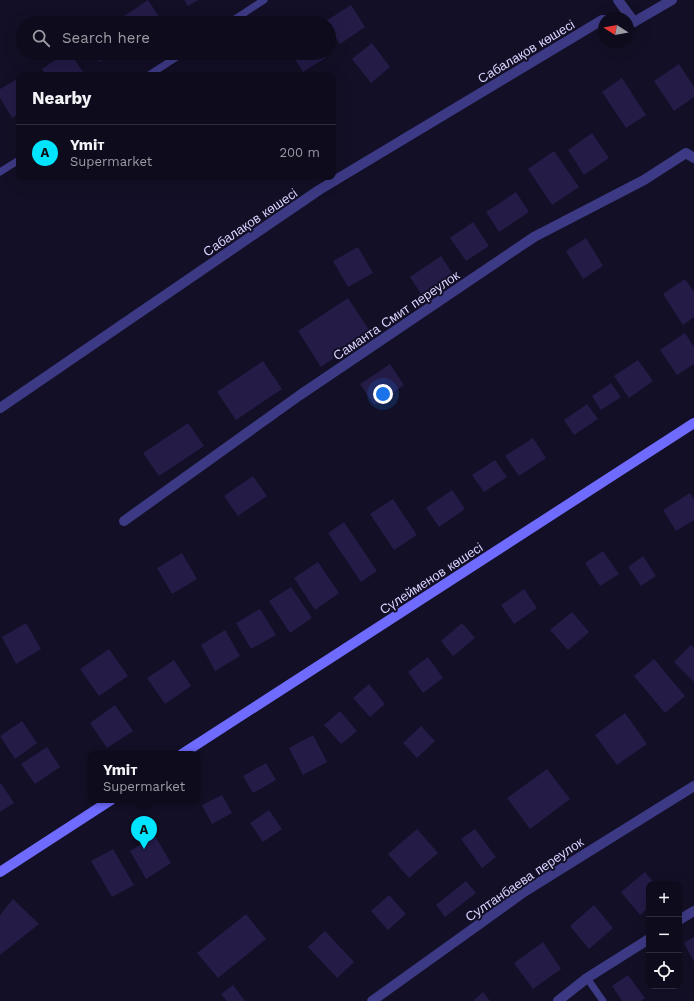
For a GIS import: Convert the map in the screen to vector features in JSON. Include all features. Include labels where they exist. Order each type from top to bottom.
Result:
[{"type":"main road","name":"Сүлейменов көшесі","points":[[187,751],[694,423]]},
{"type":"main road","points":[[0,872],[106,803]]},
{"type":"street","points":[[618,0],[625,12]]},
{"type":"street","points":[[634,20],[672,0]]},
{"type":"street","name":"Сабалақов көшесі","points":[[336,180],[598,22]]},
{"type":"street","name":"Саманта Смит переулок","points":[[124,521],[300,395],[534,237],[644,180],[686,153],[694,158]]},
{"type":"street","name":"Сабалақов көшесі","points":[[0,408],[336,180]]},
{"type":"street","name":"Султанбаева переулок","points":[[372,1001],[524,892],[694,786]]},
{"type":"street","points":[[682,918],[694,911]]},
{"type":"street","points":[[558,1001],[587,978],[646,941]]},
{"type":"lane","points":[[240,16],[264,0]]},
{"type":"lane","points":[[154,72],[172,60]]},
{"type":"lane","points":[[0,172],[16,162]]},
{"type":"lane","points":[[587,978],[603,1001]]},
{"type":"building","points":[[148,0],[158,16],[124,16]]},
{"type":"building","points":[[184,0],[198,0],[188,6]]},
{"type":"building","points":[[351,5],[365,27],[340,44],[336,37],[336,16],[334,16]]},
{"type":"building","points":[[372,43],[390,67],[371,83],[352,59]]},
{"type":"building","points":[[56,60],[75,60],[83,72],[44,72],[42,69]]},
{"type":"building","points":[[295,60],[322,60],[303,72]]},
{"type":"building","points":[[679,64],[694,87],[694,97],[674,111],[654,81]]},
{"type":"building","points":[[622,78],[646,115],[626,128],[602,92]]},
{"type":"building","points":[[16,80],[16,116],[12,118],[0,98],[0,89]]},
{"type":"building","points":[[592,133],[609,158],[584,175],[568,150]]},
{"type":"building","points":[[554,151],[579,187],[552,205],[528,169]]},
{"type":"building","points":[[516,192],[529,212],[499,232],[486,212]]},
{"type":"building","points":[[473,222],[489,246],[466,261],[450,238]]},
{"type":"building","points":[[586,238],[603,266],[583,279],[566,251]]},
{"type":"building","points":[[358,247],[373,273],[348,287],[333,261]]},
{"type":"building","points":[[441,256],[454,276],[423,297],[410,277]]},
{"type":"building","points":[[685,279],[694,292],[694,317],[683,325],[663,294]]},
{"type":"building","points":[[348,298],[371,333],[321,367],[298,331]]},
{"type":"building","points":[[685,333],[694,347],[694,364],[677,375],[660,350]]},
{"type":"building","points":[[638,360],[653,381],[629,398],[614,376]]},
{"type":"building","points":[[263,361],[282,389],[236,420],[217,392]]},
{"type":"building","points":[[390,364],[404,385],[374,405],[360,384]]},
{"type":"building","points":[[611,383],[621,397],[601,410],[592,396]]},
{"type":"building","points":[[587,404],[598,419],[574,435],[564,420]]},
{"type":"building","points":[[188,423],[204,446],[159,476],[143,453]]},
{"type":"building","points":[[533,438],[546,458],[519,476],[505,456]]},
{"type":"building","points":[[495,460],[507,477],[484,492],[472,475]]},
{"type":"building","points":[[253,476],[267,496],[238,516],[224,496]]},
{"type":"building","points":[[452,490],[465,509],[439,527],[426,508]]},
{"type":"building","points":[[690,493],[694,500],[694,520],[676,531],[663,510]]},
{"type":"building","points":[[393,499],[417,535],[394,550],[370,514]]},
{"type":"building","points":[[344,522],[377,571],[361,582],[328,533]]},
{"type":"building","points":[[603,551],[619,574],[600,586],[585,563]]},
{"type":"building","points":[[182,553],[197,579],[172,594],[157,568]]},
{"type":"building","points":[[643,556],[656,576],[641,586],[628,567]]},
{"type":"building","points":[[318,562],[339,593],[315,610],[294,578]]},
{"type":"building","points":[[291,587],[312,618],[290,633],[269,601]]},
{"type":"building","points":[[524,589],[537,608],[514,624],[501,605]]},
{"type":"building","points":[[260,609],[276,635],[251,649],[236,623]]},
{"type":"building","points":[[572,612],[589,632],[568,650],[550,630]]},
{"type":"building","points":[[26,623],[41,649],[16,664],[2,637]]},
{"type":"building","points":[[462,623],[475,638],[453,656],[441,641]]},
{"type":"building","points":[[225,630],[240,656],[215,671],[201,645]]},
{"type":"building","points":[[691,645],[694,648],[694,682],[674,662]]},
{"type":"building","points":[[109,649],[128,676],[99,696],[80,669]]},
{"type":"building","points":[[428,657],[443,678],[423,693],[408,672]]},
{"type":"building","points":[[654,659],[685,696],[665,713],[634,676]]},
{"type":"building","points":[[174,660],[191,686],[165,704],[147,678]]},
{"type":"building","points":[[369,684],[385,704],[370,717],[353,698]]},
{"type":"building","points":[[115,705],[133,731],[107,748],[90,723]]},
{"type":"building","points":[[340,711],[357,731],[341,744],[324,725]]},
{"type":"building","points":[[625,713],[647,744],[617,765],[595,735]]},
{"type":"building","points":[[22,721],[37,743],[15,759],[0,736]]},
{"type":"building","points":[[421,726],[435,741],[417,758],[403,743]]},
{"type":"building","points":[[313,735],[327,762],[303,775],[289,748]]},
{"type":"building","points":[[47,747],[60,767],[35,784],[21,764]]},
{"type":"building","points":[[266,763],[276,780],[253,793],[243,776]]},
{"type":"building","points":[[547,769],[570,799],[530,829],[507,798]]},
{"type":"building","points":[[1,783],[14,803],[0,812],[0,784]]},
{"type":"building","points":[[222,795],[232,813],[212,824],[202,805]]},
{"type":"building","points":[[269,810],[282,829],[263,842],[250,823]]},
{"type":"building","points":[[417,829],[438,853],[409,878],[388,854]]},
{"type":"building","points":[[475,829],[496,857],[482,868],[461,839]]},
{"type":"building","points":[[155,836],[171,863],[146,879],[130,851]]},
{"type":"building","points":[[113,849],[134,885],[112,897],[91,861]]},
{"type":"building","points":[[645,872],[652,881],[646,881],[646,910],[640,915],[621,892]]},
{"type":"building","points":[[466,881],[476,893],[445,917],[436,905]]},
{"type":"building","points":[[389,895],[406,914],[388,930],[371,911]]},
{"type":"building","points":[[13,899],[39,924],[0,955],[0,915]]},
{"type":"building","points":[[594,905],[613,928],[589,949],[570,926]]},
{"type":"building","points":[[246,914],[266,939],[218,978],[197,953]]},
{"type":"building","points":[[325,931],[354,962],[337,978],[308,947]]},
{"type":"building","points":[[694,937],[694,962],[684,943]]},
{"type":"building","points":[[543,942],[561,969],[533,989],[514,963]]},
{"type":"building","points":[[628,975],[645,998],[641,1001],[622,1001],[612,986]]},
{"type":"building","points":[[233,985],[245,1001],[227,1001],[221,994]]},
{"type":"building","points":[[483,992],[490,1001],[473,1001]]},
{"type":"place","name":"Ymiт","points":[[144,849]]}]
